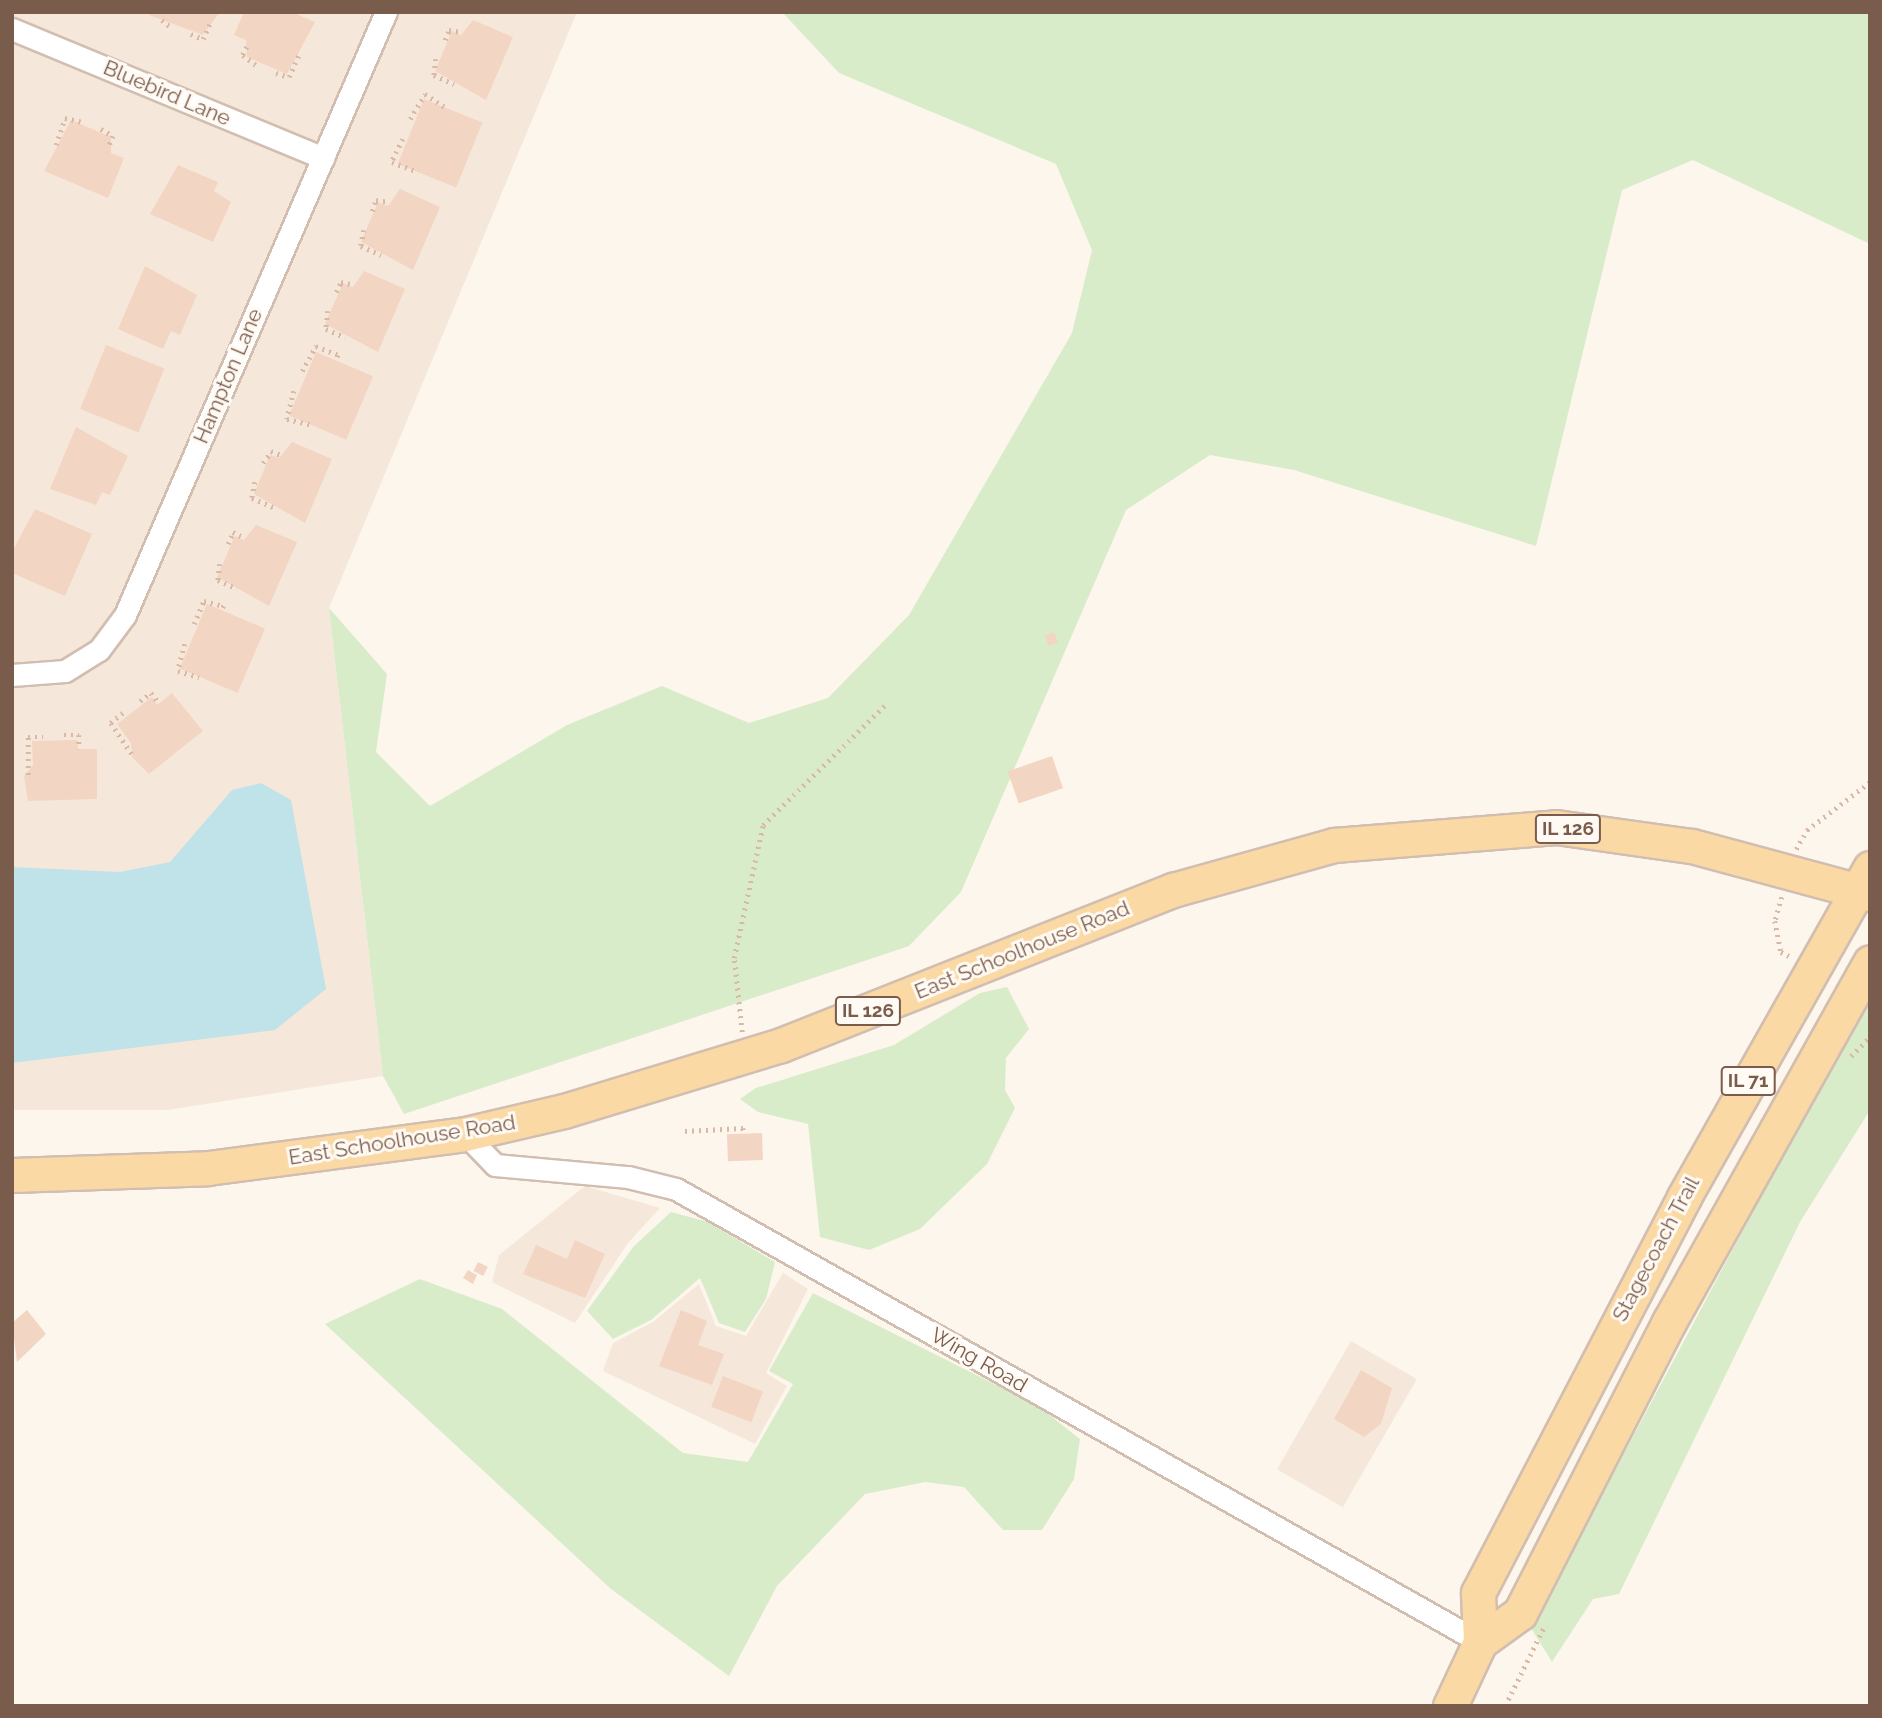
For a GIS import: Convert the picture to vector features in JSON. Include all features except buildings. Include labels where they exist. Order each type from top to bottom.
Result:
[{"type":"main road","name":"East Schoolhouse Road","points":[[12,1175],[208,1168],[364,1150],[465,1134],[745,1057],[1173,890],[1334,845],[1556,827],[1784,856],[1865,884]]},
{"type":"main road","name":"Stagecoach Trail","points":[[1450,1706],[1480,1642],[1478,1593],[1684,1197],[1865,884]]},
{"type":"main road","name":"Stagecoach Trail","points":[[1480,1642],[1520,1614],[1669,1322],[1870,962]]},
{"type":"street","name":"Hampton Lane","points":[[12,675],[65,671],[99,650],[125,615],[386,12]]},
{"type":"street","name":"Bluebird Lane","points":[[12,29],[323,158]]},
{"type":"street","name":"Wing Road","points":[[465,1134],[495,1165],[628,1177],[676,1189],[1480,1642]]},
{"type":"path","points":[[162,20],[172,28]]},
{"type":"path","points":[[191,34],[203,39],[211,21]]},
{"type":"path","points":[[445,40],[449,30],[462,32]]},
{"type":"path","points":[[247,47],[243,55],[256,65]]},
{"type":"path","points":[[276,73],[289,77],[299,55]]},
{"type":"path","points":[[436,59],[434,75],[454,84]]},
{"type":"path","points":[[410,120],[425,94],[445,107]]},
{"type":"path","points":[[56,145],[65,118],[83,122]]},
{"type":"path","points":[[101,129],[113,136],[109,147]]},
{"type":"path","points":[[403,139],[392,162],[418,172]]},
{"type":"path","points":[[372,211],[376,200],[389,202]]},
{"type":"path","points":[[364,230],[361,246],[381,255]]},
{"type":"path","points":[[336,292],[341,282],[354,285]]},
{"type":"path","points":[[328,311],[326,329],[345,337]]},
{"type":"path","points":[[302,371],[316,346],[338,355],[336,360]]},
{"type":"path","points":[[294,391],[284,414],[309,424]]},
{"type":"path","points":[[263,463],[271,451],[281,455]]},
{"type":"path","points":[[255,482],[252,498],[273,507]]},
{"type":"path","points":[[228,544],[233,532],[245,538]]},
{"type":"path","points":[[220,565],[218,580],[237,589]]},
{"type":"path","points":[[194,624],[209,599],[224,606],[222,610]]},
{"type":"path","points":[[185,644],[178,671],[200,677]]},
{"type":"path","points":[[140,701],[151,693],[159,703]]},
{"type":"path","points":[[745,1057],[734,958],[763,825],[886,704]]},
{"type":"path","points":[[123,713],[111,723],[133,756]]},
{"type":"path","points":[[64,735],[79,735],[79,749]]},
{"type":"path","points":[[28,775],[28,737],[43,737]]},
{"type":"path","points":[[1784,856],[1813,824],[1869,784]]},
{"type":"path","points":[[1780,903],[1775,921],[1782,952],[1791,957]]},
{"type":"path","points":[[685,1132],[743,1128],[744,1134]]},
{"type":"path","points":[[1505,1706],[1538,1643]]},
{"type":"shaded area","points":[[12,12],[577,12],[329,608],[383,1076],[168,1110],[12,1110]]},
{"type":"shaded area","points":[[585,1186],[660,1208],[628,1243],[575,1323],[492,1282],[499,1255]]},
{"type":"shaded area","points":[[783,1273],[808,1289],[766,1373],[787,1386],[755,1444],[603,1371],[613,1343],[653,1322],[699,1284],[716,1326],[746,1336]]},
{"type":"shaded area","points":[[1351,1341],[1417,1379],[1343,1507],[1277,1469]]},
{"type":"green space","points":[[782,12],[1870,12],[1870,244],[1693,160],[1622,190],[1536,546],[1294,470],[1210,455],[1126,510],[961,892],[909,946],[404,1114],[383,1076],[329,608],[387,674],[376,752],[430,806],[567,725],[662,686],[749,723],[828,698],[909,615],[1072,333],[1092,250],[1056,164],[839,73]]},
{"type":"green space","points":[[1007,987],[1029,1029],[1006,1058],[1005,1090],[1015,1108],[987,1164],[920,1229],[869,1250],[820,1237],[808,1124],[758,1112],[740,1099],[756,1088],[894,1045],[980,993]]},
{"type":"green space","points":[[1870,992],[1870,1110],[1800,1222],[1619,1594],[1593,1599],[1552,1662],[1531,1628]]},
{"type":"green space","points":[[671,1212],[708,1222],[775,1262],[766,1299],[745,1332],[719,1323],[700,1278],[651,1320],[613,1339],[587,1311],[634,1246]]},
{"type":"green space","points":[[420,1279],[502,1309],[683,1453],[748,1462],[793,1384],[769,1371],[813,1293],[1038,1406],[1080,1439],[1074,1479],[1042,1530],[1003,1530],[964,1487],[925,1482],[865,1494],[777,1586],[729,1676],[611,1589],[325,1324]]},
{"type":"water","points":[[261,783],[291,800],[326,989],[275,1030],[12,1063],[12,867],[120,872],[170,862],[232,790]]}]
